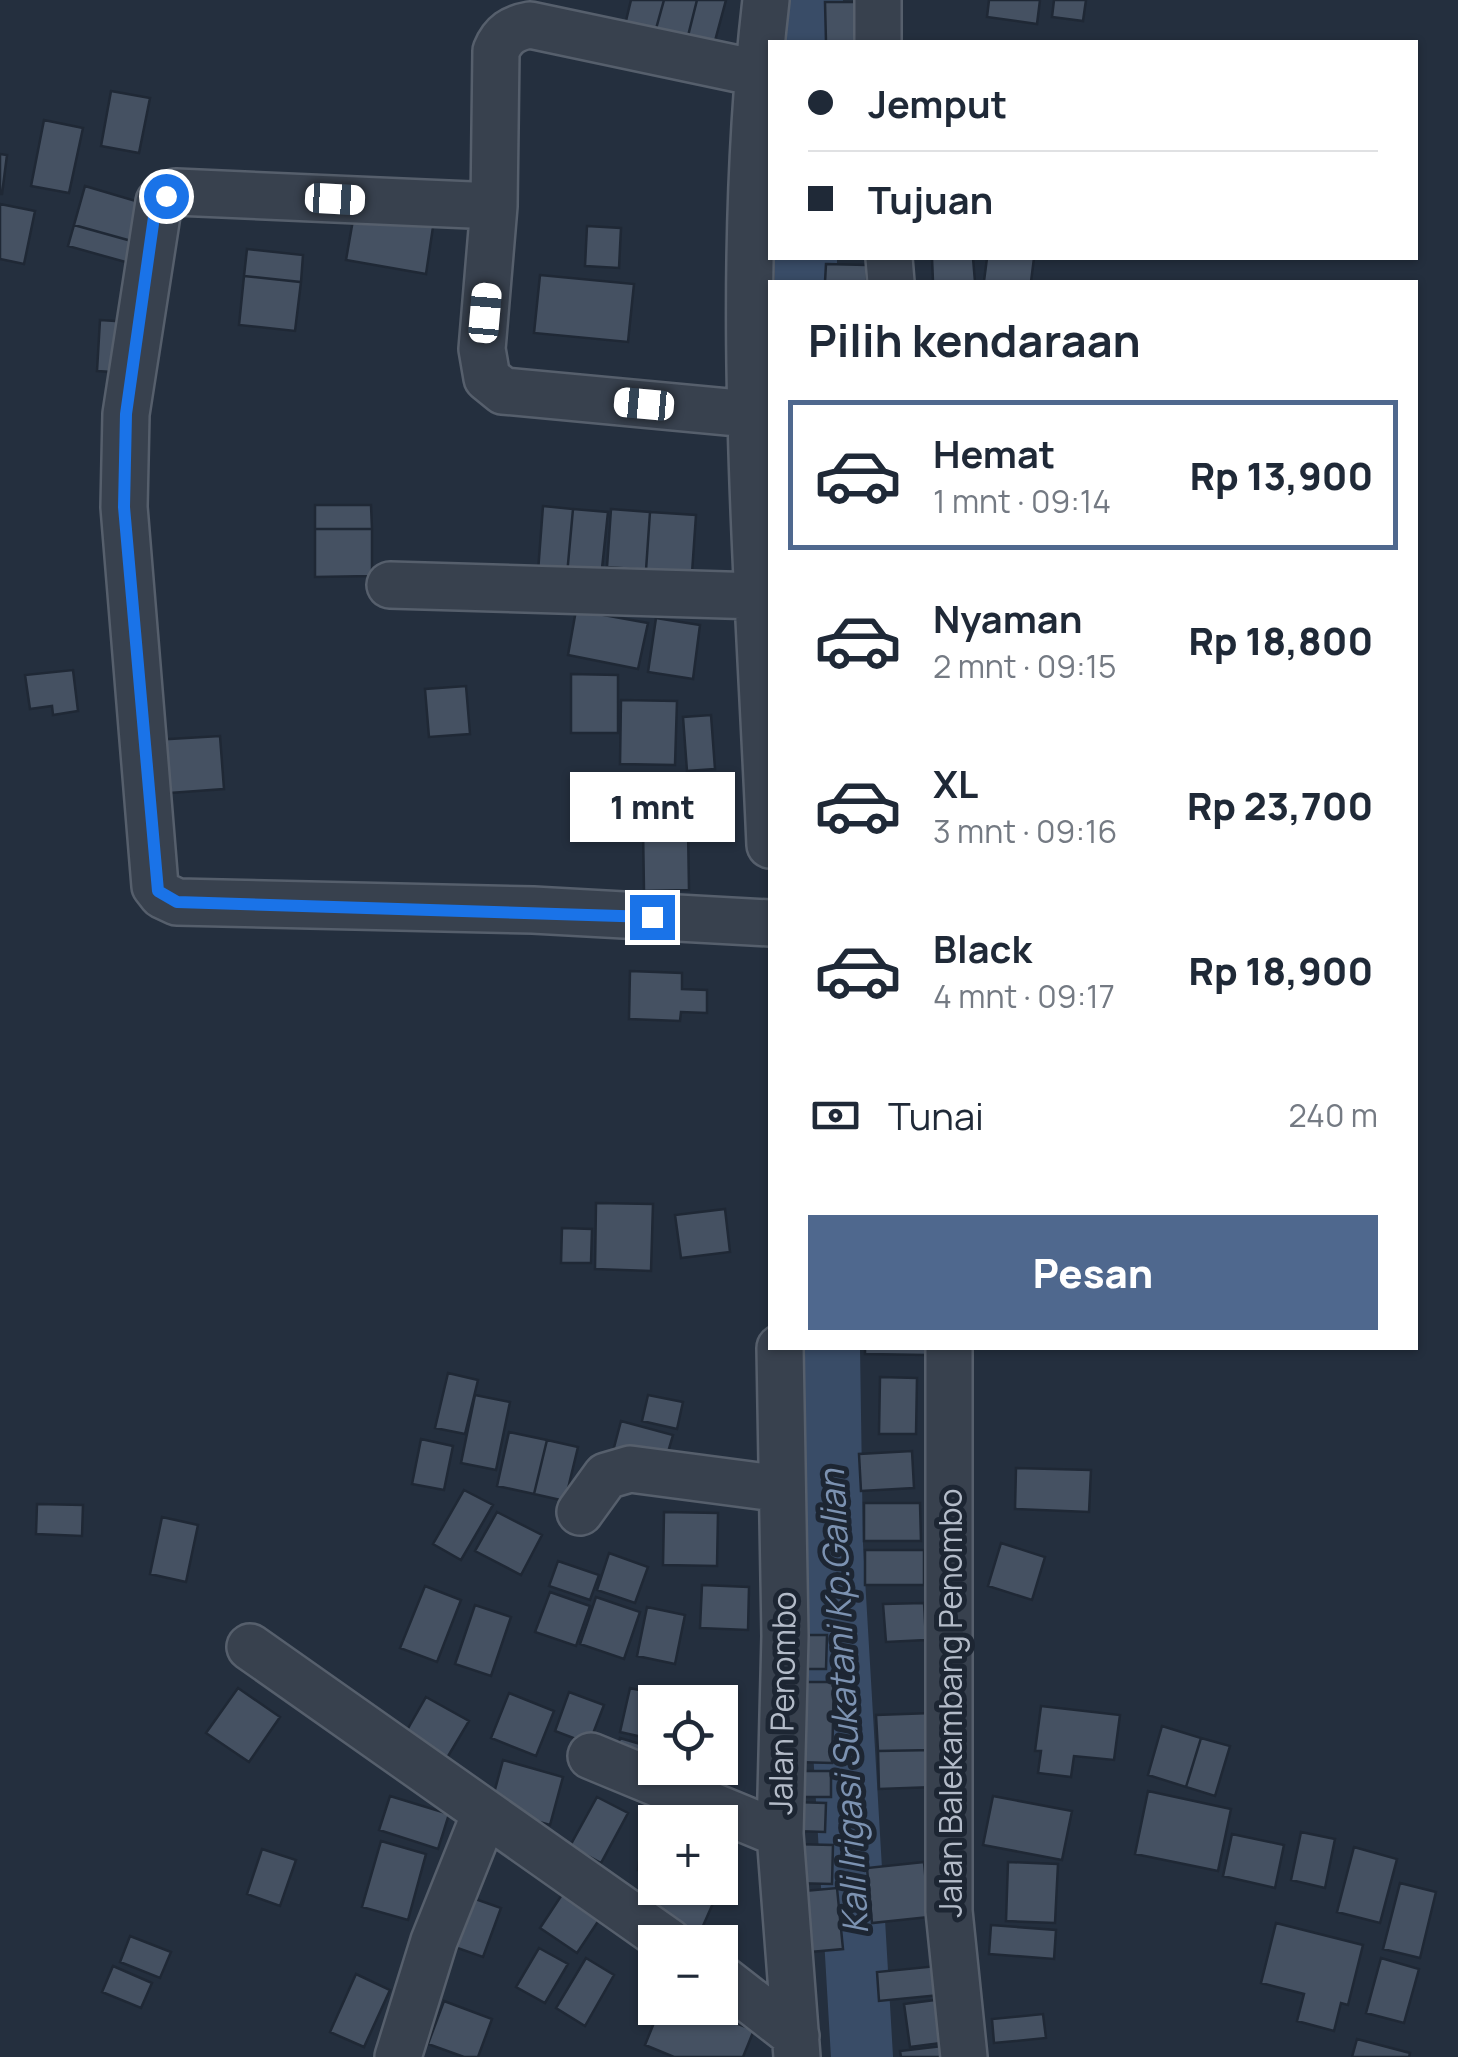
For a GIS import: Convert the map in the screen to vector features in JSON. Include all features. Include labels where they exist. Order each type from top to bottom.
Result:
[{"type":"street","points":[[766,0],[752,119],[749,414],[768,800]]},
{"type":"street","points":[[878,0],[878,40]]},
{"type":"street","points":[[749,414],[504,391],[488,378],[482,349],[494,206],[496,51],[500,40],[518,27],[530,25],[758,73]]},
{"type":"street","points":[[494,206],[176,192],[159,202],[126,414],[124,507],[155,886],[162,896],[177,902],[533,910],[768,923]]},
{"type":"street","points":[[390,585],[759,596]]},
{"type":"street","name":"Jalan Penombo","points":[[780,1350],[785,1636],[780,1834],[796,2046]]},
{"type":"street","name":"Jalan Balekambang Penombo","points":[[950,1350],[949,1911],[964,2057]]},
{"type":"street","points":[[580,1512],[606,1476],[630,1469],[782,1489]]},
{"type":"street","points":[[250,1647],[484,1816],[644,1925]]},
{"type":"street","points":[[590,1756],[780,1834]]},
{"type":"street","points":[[398,2057],[434,1941],[484,1816]]},
{"type":"street","points":[[738,1993],[796,2046]]},
{"type":"building","points":[[631,0],[664,0],[654,36],[624,29]]},
{"type":"building","points":[[664,0],[697,0],[686,44],[654,36]]},
{"type":"building","points":[[697,0],[726,0],[712,52],[686,44]]},
{"type":"building","points":[[989,0],[1040,0],[1037,24],[987,17]]},
{"type":"building","points":[[1054,0],[1086,0],[1083,21],[1052,17]]},
{"type":"building","points":[[825,2],[863,2],[864,40],[826,40]]},
{"type":"building","points":[[111,91],[150,98],[139,153],[101,146]]},
{"type":"building","points":[[44,120],[83,128],[69,193],[31,186]]},
{"type":"building","points":[[0,154],[7,155],[2,194],[0,194]]},
{"type":"building","points":[[85,186],[146,204],[135,242],[74,225]]},
{"type":"building","points":[[0,204],[35,211],[24,264],[0,259]]},
{"type":"building","points":[[354,214],[433,227],[426,274],[346,260]]},
{"type":"building","points":[[74,225],[135,242],[129,263],[68,246]]},
{"type":"building","points":[[587,226],[621,228],[619,268],[585,266]]},
{"type":"building","points":[[247,249],[303,255],[301,282],[244,276]]},
{"type":"building","points":[[932,260],[973,260],[975,280],[933,280]]},
{"type":"building","points":[[987,260],[1034,260],[1031,280],[984,280]]},
{"type":"building","points":[[826,264],[867,265],[867,280],[825,280]]},
{"type":"building","points":[[540,275],[634,284],[628,342],[534,333]]},
{"type":"building","points":[[244,276],[301,282],[295,331],[239,325]]},
{"type":"building","points":[[100,320],[131,322],[129,373],[97,371]]},
{"type":"building","points":[[315,505],[371,505],[372,529],[315,529]]},
{"type":"building","points":[[543,506],[573,509],[567,575],[538,572]]},
{"type":"building","points":[[573,509],[608,512],[601,578],[567,575]]},
{"type":"building","points":[[611,509],[650,512],[646,570],[607,567]]},
{"type":"building","points":[[650,512],[696,515],[692,573],[646,570]]},
{"type":"building","points":[[315,529],[372,529],[372,576],[315,577]]},
{"type":"building","points":[[576,610],[648,623],[638,669],[568,655]]},
{"type":"building","points":[[656,618],[700,625],[693,679],[648,672]]},
{"type":"building","points":[[73,670],[78,711],[53,715],[52,706],[30,709],[25,675]]},
{"type":"building","points":[[571,674],[618,675],[618,733],[571,733]]},
{"type":"building","points":[[466,686],[470,734],[429,737],[425,689]]},
{"type":"building","points":[[621,700],[677,701],[675,765],[620,764]]},
{"type":"building","points":[[711,715],[715,769],[687,771],[683,717]]},
{"type":"building","points":[[220,736],[224,789],[156,794],[153,740]]},
{"type":"building","points":[[688,828],[689,890],[644,891],[643,829]]},
{"type":"building","points":[[630,971],[682,973],[682,989],[707,990],[707,1013],[681,1012],[680,1021],[629,1019]]},
{"type":"building","points":[[596,1203],[653,1204],[651,1271],[595,1269]]},
{"type":"building","points":[[725,1209],[730,1252],[681,1258],[675,1215]]},
{"type":"building","points":[[562,1228],[592,1229],[591,1263],[561,1263]]},
{"type":"building","points":[[865,1350],[929,1350],[928,1355],[865,1354]]},
{"type":"building","points":[[448,1373],[478,1380],[465,1434],[435,1428]]},
{"type":"building","points":[[880,1377],[917,1378],[916,1434],[879,1434]]},
{"type":"building","points":[[475,1395],[510,1402],[496,1470],[461,1463]]},
{"type":"building","points":[[648,1395],[683,1402],[677,1429],[642,1421]]},
{"type":"building","points":[[621,1421],[673,1435],[663,1469],[612,1455]]},
{"type":"building","points":[[509,1432],[547,1440],[534,1494],[497,1486]]},
{"type":"building","points":[[421,1439],[453,1446],[444,1490],[412,1484]]},
{"type":"building","points":[[547,1440],[578,1447],[565,1501],[534,1494]]},
{"type":"building","points":[[912,1451],[914,1488],[861,1491],[859,1454]]},
{"type":"building","points":[[1016,1468],[1091,1470],[1089,1512],[1015,1509]]},
{"type":"building","points":[[464,1490],[493,1505],[461,1560],[433,1544]]},
{"type":"building","points":[[864,1503],[920,1503],[921,1541],[864,1541]]},
{"type":"building","points":[[37,1504],[83,1505],[82,1536],[36,1534]]},
{"type":"building","points":[[497,1512],[542,1535],[521,1575],[475,1551]]},
{"type":"building","points":[[664,1512],[718,1513],[717,1566],[663,1565]]},
{"type":"building","points":[[162,1517],[198,1525],[186,1582],[150,1574]]},
{"type":"building","points":[[1001,1543],[1045,1557],[1032,1600],[988,1586]]},
{"type":"building","points":[[865,1550],[924,1550],[924,1585],[865,1585]]},
{"type":"building","points":[[609,1553],[648,1567],[635,1603],[597,1590]]},
{"type":"building","points":[[558,1561],[599,1575],[590,1600],[549,1586]]},
{"type":"building","points":[[702,1585],[749,1587],[748,1630],[700,1628]]},
{"type":"building","points":[[425,1586],[461,1600],[437,1662],[400,1648]]},
{"type":"building","points":[[550,1592],[590,1606],[576,1646],[535,1632]]},
{"type":"building","points":[[596,1597],[640,1612],[624,1659],[580,1644]]},
{"type":"building","points":[[924,1603],[926,1640],[886,1642],[883,1604]]},
{"type":"building","points":[[475,1605],[511,1617],[491,1676],[455,1664]]},
{"type":"building","points":[[647,1607],[685,1615],[675,1664],[637,1656]]},
{"type":"building","points":[[799,1635],[827,1635],[826,1669],[798,1669]]},
{"type":"building","points":[[798,1682],[834,1682],[832,1763],[796,1762]]},
{"type":"building","points":[[238,1688],[280,1717],[249,1762],[206,1733]]},
{"type":"building","points":[[630,1688],[638,1690],[638,1736],[620,1732]]},
{"type":"building","points":[[569,1692],[604,1705],[589,1744],[555,1731]]},
{"type":"building","points":[[509,1693],[554,1711],[536,1756],[491,1738]]},
{"type":"building","points":[[426,1697],[469,1721],[444,1763],[402,1739]]},
{"type":"building","points":[[1041,1706],[1120,1715],[1114,1760],[1074,1756],[1071,1777],[1038,1773],[1041,1751],[1035,1751]]},
{"type":"building","points":[[932,1713],[933,1750],[878,1751],[876,1715]]},
{"type":"building","points":[[1162,1726],[1201,1738],[1186,1787],[1148,1775]]},
{"type":"building","points":[[620,1738],[638,1743],[638,1769],[613,1763]]},
{"type":"building","points":[[1201,1738],[1230,1746],[1215,1796],[1186,1787]]},
{"type":"building","points":[[933,1750],[935,1787],[879,1789],[878,1751]]},
{"type":"building","points":[[503,1760],[563,1777],[550,1825],[490,1808]]},
{"type":"building","points":[[793,1771],[831,1771],[831,1797],[793,1797]]},
{"type":"building","points":[[695,1785],[713,1785],[710,1795]]},
{"type":"building","points":[[1148,1791],[1231,1809],[1218,1871],[1135,1854]]},
{"type":"building","points":[[390,1796],[449,1814],[438,1849],[379,1830]]},
{"type":"building","points":[[993,1796],[1072,1811],[1062,1860],[983,1845]]},
{"type":"building","points":[[597,1797],[628,1813],[601,1863],[570,1846]]},
{"type":"building","points":[[795,1802],[826,1803],[825,1832],[794,1831]]},
{"type":"building","points":[[1301,1832],[1335,1839],[1325,1888],[1291,1880]]},
{"type":"building","points":[[1232,1834],[1284,1845],[1275,1888],[1223,1876]]},
{"type":"building","points":[[381,1841],[426,1854],[408,1920],[362,1907]]},
{"type":"building","points":[[792,1844],[833,1845],[832,1884],[791,1883]]},
{"type":"building","points":[[1354,1847],[1397,1859],[1380,1923],[1337,1912]]},
{"type":"building","points":[[262,1849],[296,1860],[280,1906],[247,1894]]},
{"type":"building","points":[[924,1862],[929,1917],[872,1923],[867,1868]]},
{"type":"building","points":[[1008,1862],[1058,1864],[1055,1923],[1006,1921]]},
{"type":"building","points":[[1400,1883],[1436,1892],[1420,1958],[1383,1949]]},
{"type":"building","points":[[567,1887],[605,1911],[577,1953],[540,1928]]},
{"type":"building","points":[[837,1888],[843,1949],[799,1953],[793,1892]]},
{"type":"building","points":[[464,1895],[501,1908],[483,1957],[446,1944]]},
{"type":"building","points":[[644,1905],[712,1905],[703,1925],[675,1925],[641,1911]]},
{"type":"building","points":[[1276,1923],[1363,1945],[1348,2005],[1341,2003],[1334,2031],[1297,2021],[1304,1994],[1261,1983]]},
{"type":"building","points":[[991,1925],[1056,1930],[1054,1959],[989,1954]]},
{"type":"building","points":[[130,1936],[171,1952],[160,1978],[120,1962]]},
{"type":"building","points":[[539,1948],[568,1964],[545,2003],[516,1987]]},
{"type":"building","points":[[586,1958],[614,1975],[585,2026],[556,2008]]},
{"type":"building","points":[[1381,1958],[1419,1969],[1404,2023],[1366,2013]]},
{"type":"building","points":[[113,1966],[152,1983],[141,2008],[102,1992]]},
{"type":"building","points":[[937,1966],[940,1995],[879,2001],[877,1972]]},
{"type":"building","points":[[356,1974],[390,1990],[364,2047],[330,2032]]},
{"type":"building","points":[[935,2000],[941,2043],[910,2047],[904,2004]]},
{"type":"building","points":[[444,2001],[492,2019],[478,2057],[464,2057],[428,2044]]},
{"type":"building","points":[[1043,2014],[1046,2038],[994,2043],[992,2019]]},
{"type":"building","points":[[738,2024],[754,2030],[743,2057],[674,2057],[645,2045],[653,2025]]},
{"type":"building","points":[[1357,2039],[1410,2053],[1409,2057],[1352,2057]]},
{"type":"building","points":[[951,2045],[952,2057],[901,2057],[900,2051]]},
{"type":"waterway","name":"Kali Irigasi Sukatani Kp.Galian","points":[[806,40],[812,0]]},
{"type":"waterway","name":"Kali Irigasi Sukatani Kp.Galian","points":[[806,260],[806,280]]},
{"type":"waterway","name":"Kali Irigasi Sukatani Kp.Galian","points":[[829,1350],[832,1545],[862,2057]]},
{"type":"route","points":[[166,196],[155,210],[126,414],[124,507],[158,891],[177,902],[533,910],[652,917]]}]
